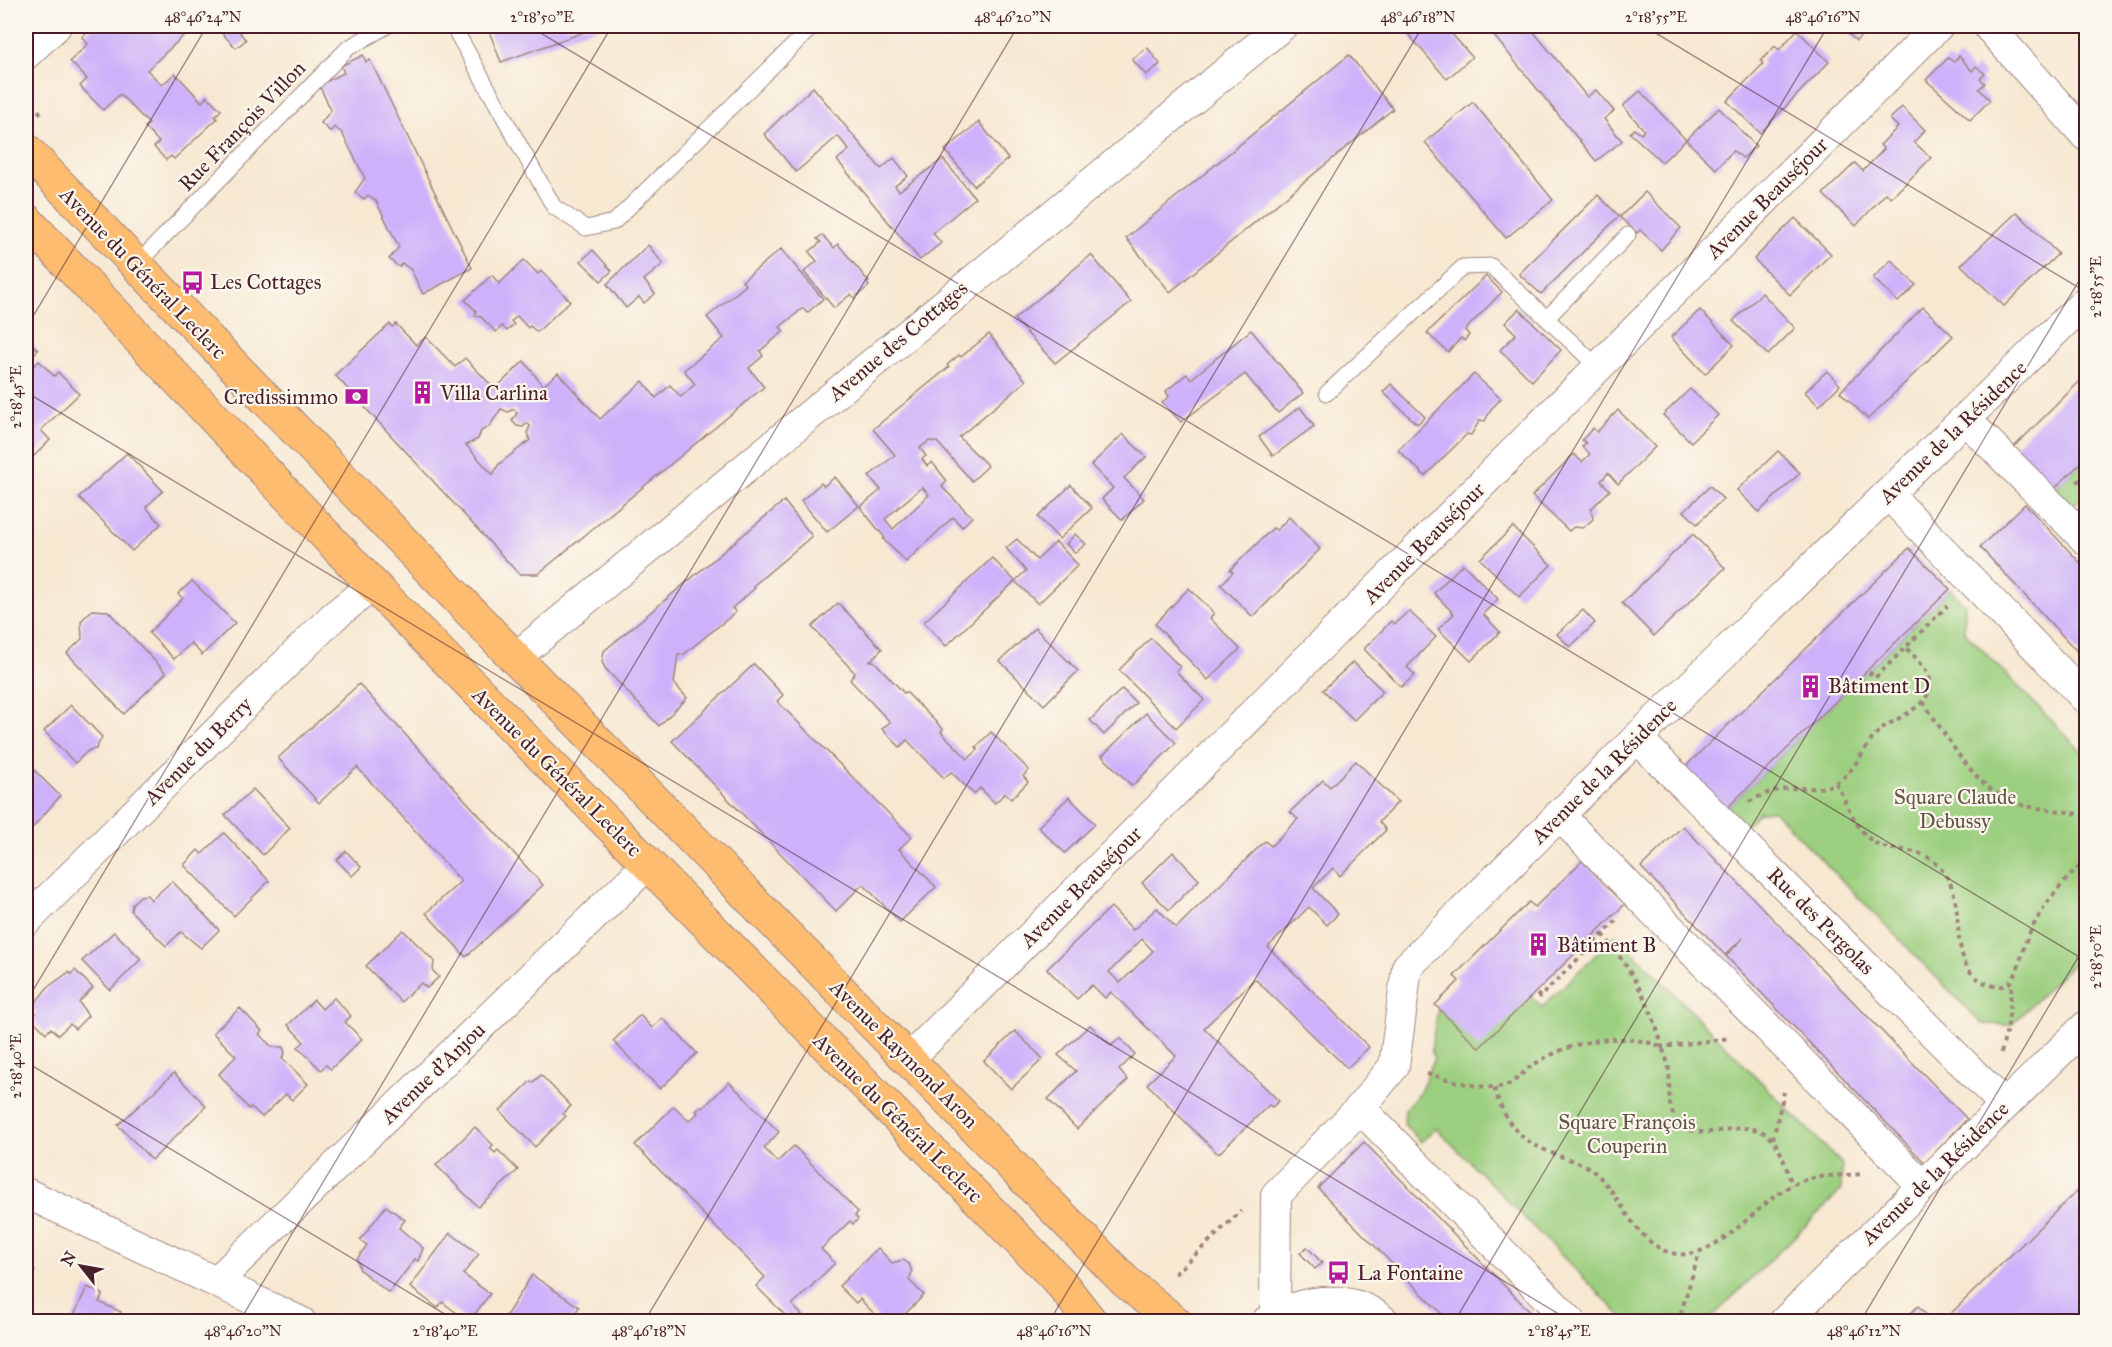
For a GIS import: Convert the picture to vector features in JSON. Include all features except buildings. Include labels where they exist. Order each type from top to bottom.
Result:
[{"type":"main road","name":"Avenue du Général Leclerc","points":[[26,150],[514,658],[638,782]]},
{"type":"main road","name":"Avenue du Général Leclerc","points":[[26,220],[373,585],[1060,1282],[1091,1322]]},
{"type":"main road","name":"Avenue Raymond Aron","points":[[638,782],[1125,1281],[1174,1322]]},
{"type":"street","points":[[26,54],[56,26]]},
{"type":"street","name":"Avenue des Cottages","points":[[514,658],[1282,26]]},
{"type":"street","name":"Avenue Beauséjour","points":[[909,1059],[1938,26]]},
{"type":"street","points":[[1988,26],[2086,136]]},
{"type":"street","name":"Avenue de la Résidence","points":[[1394,1066],[1407,967],[1637,738],[2086,301]]},
{"type":"street","points":[[1966,420],[2086,540]]},
{"type":"street","points":[[1888,494],[2086,699]]},
{"type":"street","name":"Avenue du Berry","points":[[26,921],[333,617],[373,585]]},
{"type":"street","name":"Rue des Pergolas","points":[[1637,738],[2005,1105]]},
{"type":"street","points":[[1559,815],[1916,1178]]},
{"type":"street","name":"Avenue d'Anjou","points":[[217,1281],[648,864]]},
{"type":"street","name":"Avenue de la Résidence","points":[[1784,1322],[1916,1178],[2005,1105],[2086,1026]]},
{"type":"street","points":[[1385,1322],[1365,1309],[1342,1302],[1314,1303],[1270,1318],[1276,1195],[1360,1108],[1394,1066]]},
{"type":"street","points":[[1360,1108],[1571,1322]]},
{"type":"street","points":[[26,1193],[301,1322]]},
{"type":"lane","name":"Rue François Villon","points":[[135,266],[348,48],[387,26]]},
{"type":"lane","points":[[453,26],[554,207],[586,228],[614,222],[813,26]]},
{"type":"lane","points":[[1547,318],[1628,235]]},
{"type":"lane","points":[[1327,393],[1463,267],[1491,266],[1599,368]]},
{"type":"path","points":[[1869,672],[1875,678],[1972,580]]},
{"type":"path","points":[[1725,826],[1749,802],[1769,791],[1820,788],[1836,783],[1854,767],[1879,732],[1923,702],[1929,693],[1930,678],[1926,668],[1906,648]]},
{"type":"path","points":[[1923,702],[1986,786],[2021,805],[2051,808],[2086,816]]},
{"type":"path","points":[[1836,783],[1855,819],[1874,842],[1925,854],[1945,874],[1956,903],[1962,953],[1967,967],[1974,976],[1994,985],[2004,986],[2012,981]]},
{"type":"path","points":[[2008,1025],[2012,981],[2025,943],[2043,907],[2062,883],[2086,861]]},
{"type":"path","points":[[1537,994],[1540,997],[1640,897]]},
{"type":"path","points":[[1603,934],[1639,986],[1652,1011],[1668,1066],[1671,1108],[1683,1126],[1695,1132],[1747,1128],[1761,1131],[1773,1139],[1792,1185]]},
{"type":"path","points":[[1394,1066],[1494,1088],[1508,1085],[1529,1068],[1574,1046],[1622,1038],[1646,1040],[1662,1047],[1719,1039]]},
{"type":"path","points":[[1494,1088],[1503,1113],[1523,1139],[1537,1148],[1585,1166],[1598,1174],[1636,1228],[1659,1248],[1672,1254],[1699,1254]]},
{"type":"path","points":[[1773,1139],[1781,1103]]},
{"type":"path","points":[[1678,1322],[1699,1254],[1792,1185],[1819,1177],[1916,1178]]},
{"type":"path","points":[[1173,1276],[1249,1203],[1276,1195]]},
{"type":"green space","points":[[2086,458],[2086,495],[2070,507],[2054,489]]},
{"type":"green space","name":"Square Claude Debussy","points":[[1950,589],[1965,605],[1964,631],[2086,756],[2086,951],[2011,1025],[1982,1024],[1774,811],[1759,812],[1743,828],[1725,810]]},
{"type":"green space","name":"Square François Couperin","points":[[1616,935],[1842,1164],[1841,1191],[1708,1321],[1626,1321],[1436,1128],[1421,1142],[1404,1124],[1405,1110],[1420,1092],[1434,1059],[1431,1049],[1438,1008],[1531,996],[1542,1007]]},
{"type":"place","name":"Les Cottages","points":[[192,282]]},
{"type":"place","name":"Villa Carlina","points":[[422,393]]},
{"type":"place","name":"Credissimmo","points":[[356,397]]},
{"type":"place","name":"Bâtiment D","points":[[1810,686]]},
{"type":"place","name":"Bâtiment B","points":[[1539,945]]},
{"type":"place","name":"La Fontaine","points":[[1339,1273]]}]
